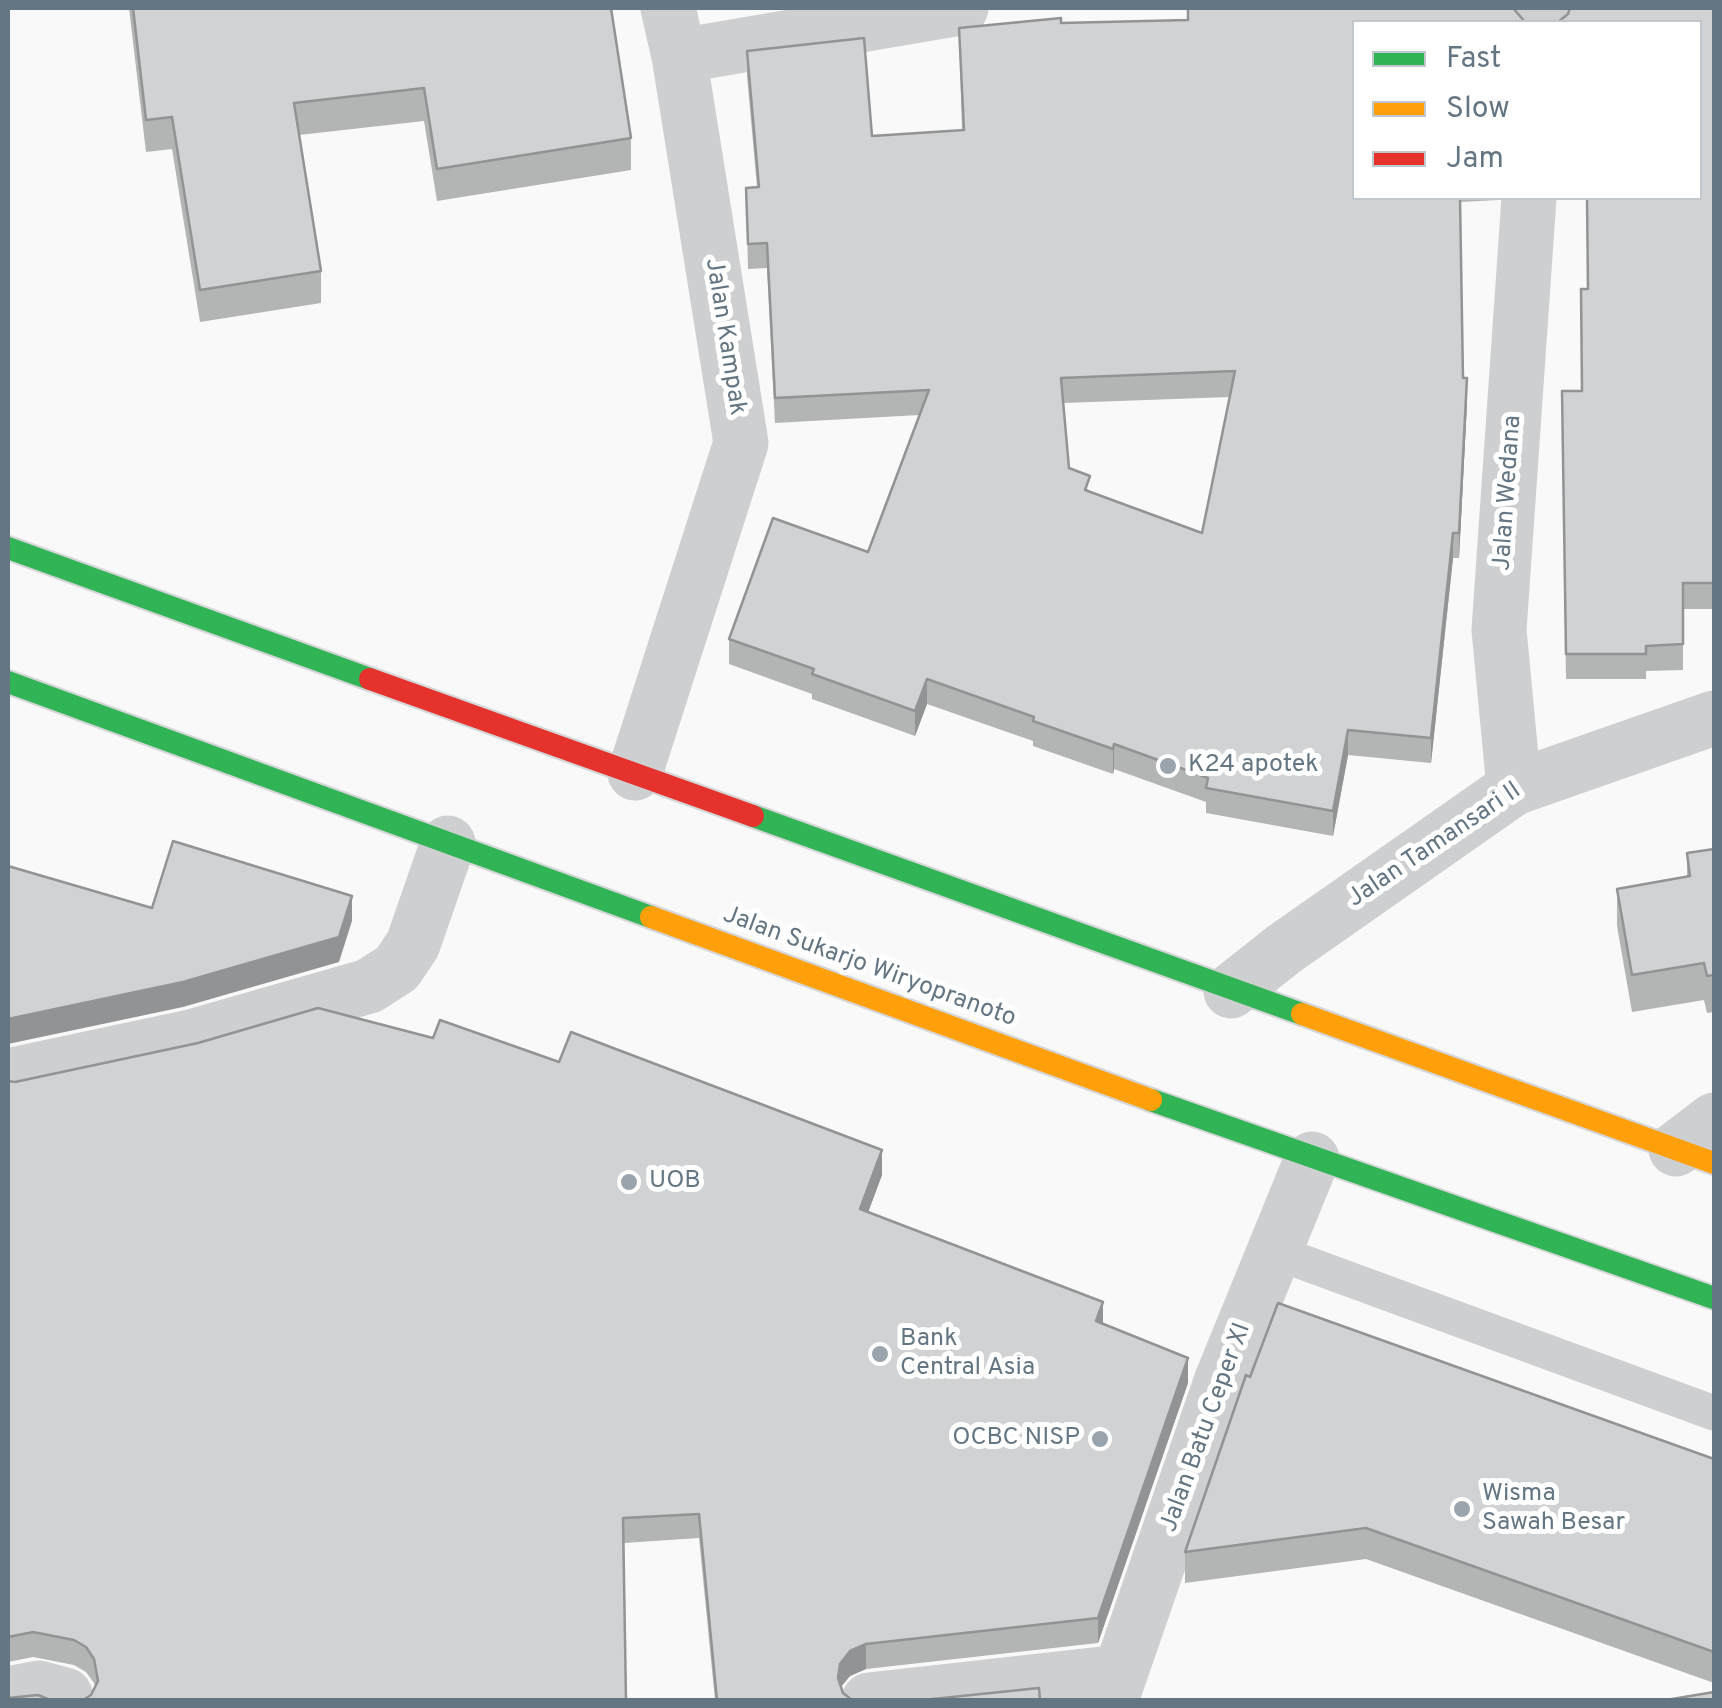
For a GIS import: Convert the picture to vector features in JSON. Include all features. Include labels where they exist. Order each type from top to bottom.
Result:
[{"type":"main road","points":[[8,548],[1231,991],[1702,1144]]},
{"type":"main road","name":"Jalan Sukarjo Wiryopranoto","points":[[8,682],[1312,1159],[1714,1298]]},
{"type":"street","points":[[673,32],[961,8]]},
{"type":"street","name":"Jalan Kampak","points":[[634,773],[742,443],[673,32]]},
{"type":"street","name":"Jalan Wedana","points":[[1514,788],[1499,630],[1529,200]]},
{"type":"street","name":"Jalan Tamansari II","points":[[1231,991],[1284,949],[1514,788],[1714,718]]},
{"type":"street","points":[[8,1076],[191,1037],[369,986],[397,968],[412,944],[448,843]]},
{"type":"street","name":"Jalan Batu Ceper XI","points":[[1115,1686],[1220,1382],[1312,1159]]},
{"type":"street","points":[[869,1700],[1115,1686]]},
{"type":"street","points":[[8,1694],[39,1688],[65,1695],[68,1700]]},
{"type":"lane","points":[[1274,1252],[1714,1413]]},
{"type":"building","points":[[133,8],[611,8],[631,138],[437,169],[424,88],[294,103],[321,271],[200,290],[172,117],[146,120]]},
{"type":"building","points":[[1188,8],[1513,8],[1523,20],[1352,20],[1352,200],[1460,200],[1463,378],[1467,378],[1459,533],[1453,533],[1431,738],[1348,730],[1333,811],[1206,788],[1208,778],[1114,744],[1113,749],[1033,721],[1034,717],[927,679],[915,711],[729,639],[773,518],[868,552],[929,390],[775,398],[767,243],[748,244],[746,188],[759,187],[747,51],[864,38],[872,136],[964,130],[959,28],[1061,18],[1061,23],[1188,20]],"holes":[[[1235,371],[1202,533],[1085,490],[1090,476],[1069,468],[1061,378]]]},
{"type":"building","points":[[1570,8],[1714,8],[1714,583],[1683,583],[1683,644],[1646,646],[1646,654],[1566,654],[1562,391],[1582,391],[1581,289],[1588,289],[1587,200],[1702,200],[1702,20],[1560,20]]},
{"type":"building","points":[[173,841],[352,896],[339,937],[183,982],[8,1019],[8,866],[152,908]]},
{"type":"building","points":[[1714,849],[1714,975],[1707,976],[1704,963],[1632,975],[1617,889],[1690,876],[1687,853]]},
{"type":"building","points":[[318,1008],[433,1038],[440,1020],[559,1062],[571,1032],[882,1150],[860,1209],[1103,1302],[1096,1321],[1188,1358],[1098,1618],[866,1644],[850,1651],[840,1664],[838,1678],[843,1693],[852,1700],[717,1700],[699,1514],[623,1518],[626,1700],[83,1700],[91,1695],[98,1681],[94,1659],[86,1647],[74,1640],[33,1632],[8,1637],[8,1081],[198,1043]]},
{"type":"building","name":"Wisma Sawah Besar","points":[[1278,1303],[1714,1459],[1714,1652],[1366,1528],[1185,1552],[1246,1375],[1250,1377]]},
{"type":"building","points":[[1039,1688],[1040,1700],[923,1700]]},
{"type":"building","points":[[1714,1692],[1714,1700],[1666,1700]]},
{"type":"building","points":[[38,1695],[50,1700],[8,1700],[8,1698]]},
{"type":"traffic: fast","points":[[8,548],[370,679]]},
{"type":"traffic: fast","points":[[8,682],[651,917]]},
{"type":"traffic: fast","points":[[753,816],[1302,1014]]},
{"type":"traffic: fast","points":[[1151,1100],[1714,1298]]},
{"type":"traffic: slow","points":[[651,917],[1151,1100]]},
{"type":"traffic: slow","points":[[1302,1014],[1714,1163]]},
{"type":"traffic: jam","points":[[370,679],[753,816]]},
{"type":"place","name":"K24 apotek","points":[[1168,766]]},
{"type":"place","name":"UOB","points":[[629,1182]]},
{"type":"place","name":"Bank Central Asia","points":[[880,1354]]},
{"type":"place","name":"OCBC NISP","points":[[1100,1439]]},
{"type":"place","name":"Wisma Sawah Besar","points":[[1462,1509]]}]
